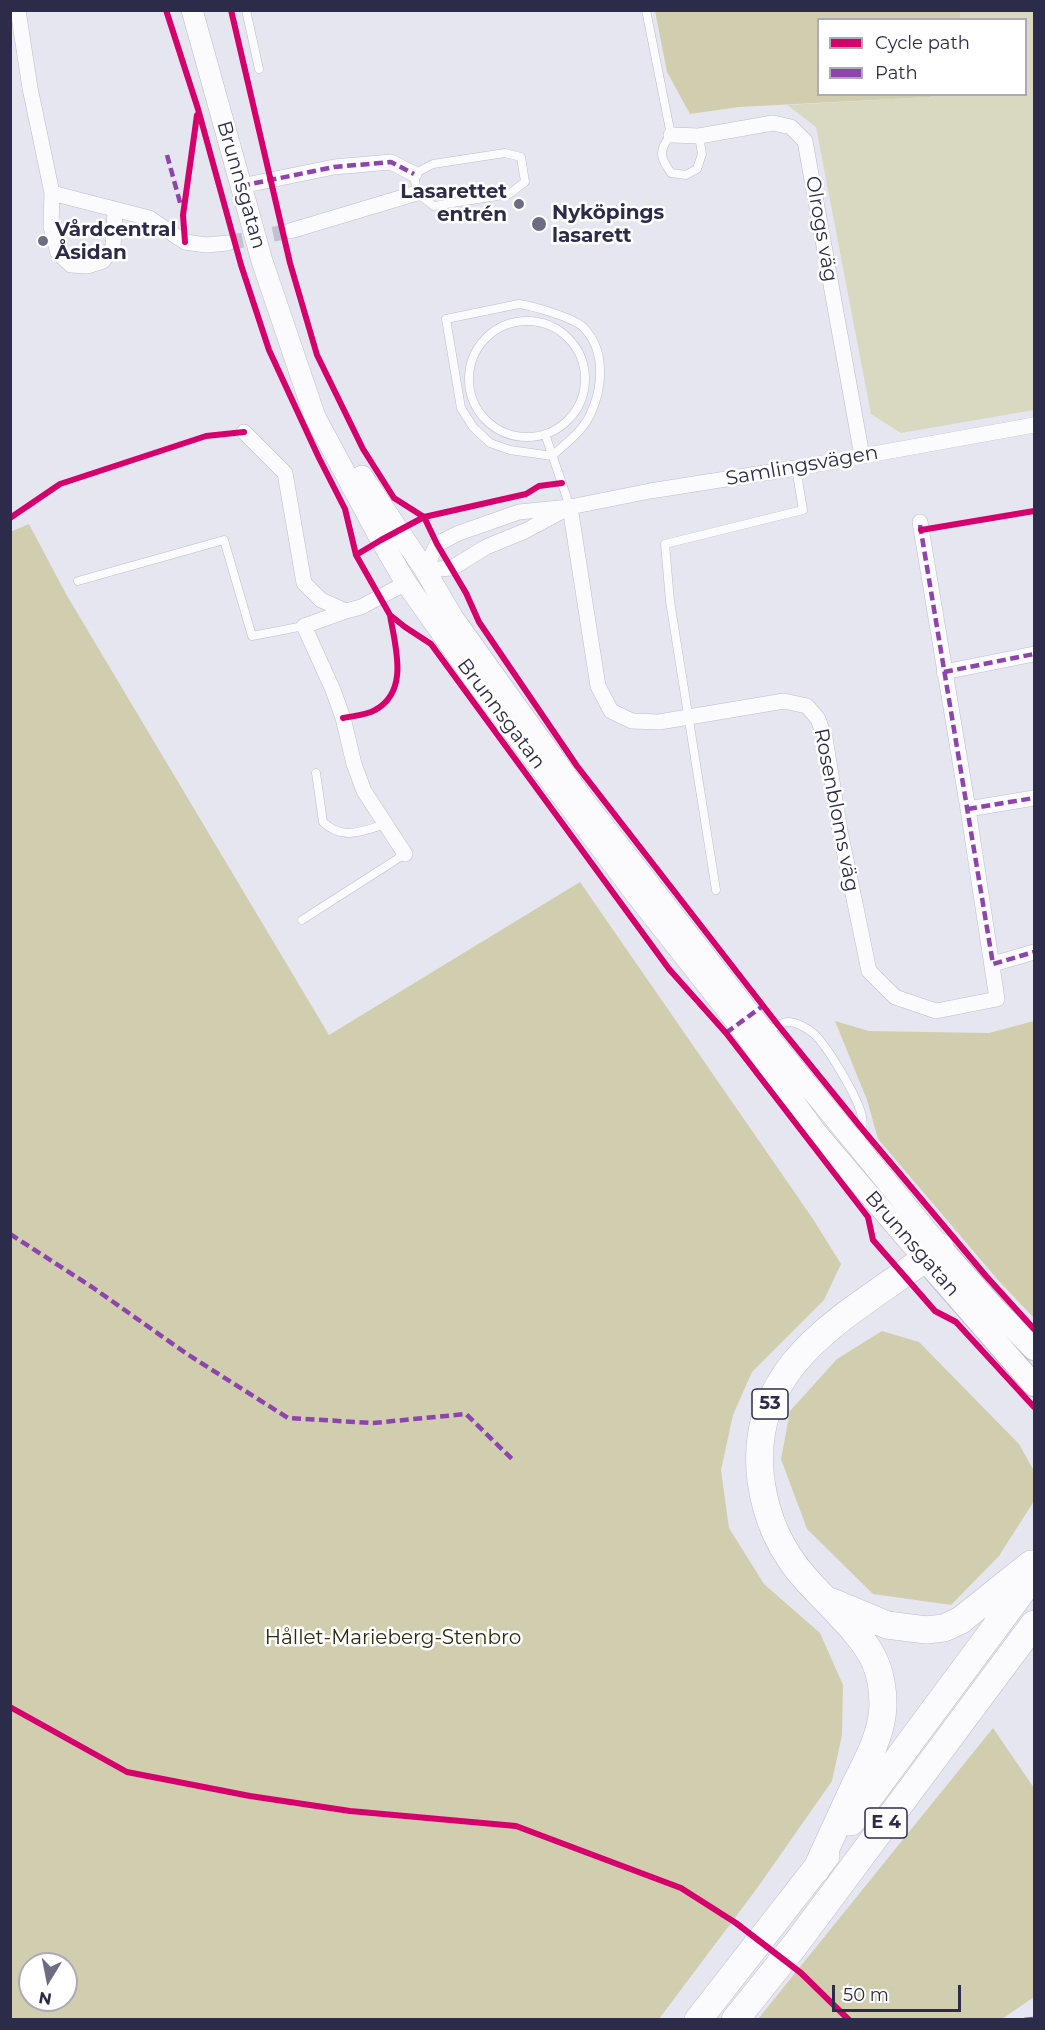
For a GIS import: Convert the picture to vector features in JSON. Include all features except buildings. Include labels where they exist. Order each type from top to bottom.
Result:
[{"type":"highway","name":"53","points":[[932,1253],[834,1323],[797,1357],[786,1373],[769,1407],[759,1446],[766,1511],[788,1554],[805,1578],[825,1598],[850,1611],[887,1625],[926,1630],[944,1628],[961,1620],[1035,1562]]},
{"type":"highway","name":"E 4","points":[[698,2019],[816,1870],[1035,1575]]},
{"type":"highway","points":[[816,1870],[876,1740],[883,1708],[880,1679],[875,1661],[825,1598]]},
{"type":"highway","name":"E 4","points":[[735,2019],[795,1945],[1035,1624]]},
{"type":"main road","name":"Brunnsgatan","points":[[192,10],[262,261],[315,417],[406,583],[491,702],[758,1038],[859,1146],[932,1253],[1035,1384]]},
{"type":"main road","name":"Brunnsgatan","points":[[296,357],[368,488],[425,570],[453,618],[758,1038],[815,1131],[932,1253],[995,1309],[1035,1349]]},
{"type":"main road","points":[[406,583],[425,570]]},
{"type":"street","points":[[18,10],[30,88],[52,193],[51,227],[57,253],[71,265],[87,266],[103,261],[113,247],[115,210]]},
{"type":"street","name":"Olrogs väg","points":[[671,135],[699,136],[773,123],[791,127],[805,141],[862,456]]},
{"type":"street","points":[[241,186],[334,167],[391,162],[414,174]]},
{"type":"street","points":[[52,193],[149,218],[185,242],[206,245],[228,243]]},
{"type":"street","points":[[290,231],[417,193]]},
{"type":"street","name":"Samlingsvägen","points":[[570,507],[525,531],[486,547],[452,568],[425,570],[437,544],[459,532],[519,512],[570,507],[1035,425]]},
{"type":"street","points":[[244,432],[285,473],[304,583],[321,600],[346,611]]},
{"type":"street","name":"Rosenbloms väg","points":[[570,507],[598,686],[611,711],[632,721],[659,722],[784,701],[807,706],[818,719],[825,738],[840,831],[869,971],[895,997],[936,1011],[997,999],[968,808],[920,522]]},
{"type":"street","points":[[405,854],[364,790],[354,764],[340,709],[304,626],[361,607],[406,583]]},
{"type":"street","points":[[944,672],[1035,654]]},
{"type":"street","points":[[968,808],[1035,798]]},
{"type":"street","points":[[993,964],[1035,952]]},
{"type":"lane","points":[[246,10],[259,69]]},
{"type":"lane","points":[[646,10],[671,135],[663,145],[662,161],[671,173],[686,175],[697,170],[702,154],[699,136]]},
{"type":"lane","points":[[505,153],[521,156],[525,182],[509,194],[434,206],[417,193],[414,174],[433,164],[505,153]]},
{"type":"lane","points":[[519,303],[541,307],[584,327],[597,349],[602,374],[599,391],[590,417],[572,439],[552,456],[510,450],[490,443],[473,428],[461,408],[446,319],[519,303]]},
{"type":"lane","points":[[532,321],[551,326],[567,337],[579,353],[585,372],[584,392],[576,411],[562,425],[545,434],[526,437],[508,434],[492,426],[479,412],[471,396],[469,377],[472,359],[481,343],[495,330],[512,323],[532,321]]},
{"type":"lane","points":[[545,434],[570,507]]},
{"type":"lane","points":[[716,890],[687,717],[670,601],[665,544],[802,510],[796,468]]},
{"type":"lane","points":[[78,581],[224,540],[252,636],[304,626]]},
{"type":"lane","points":[[316,773],[322,822],[332,831],[344,834],[386,824]]},
{"type":"lane","points":[[302,920],[405,854]]},
{"type":"lane","points":[[758,1038],[788,1022],[800,1025],[814,1034],[839,1069],[858,1102],[863,1119],[859,1146]]},
{"type":"green space","points":[[960,10],[960,18],[817,18],[817,96],[930,97],[739,107],[690,114],[667,72],[655,11]]},
{"type":"green space","points":[[960,11],[1034,11],[1034,410],[901,433],[871,414],[816,127],[787,105],[931,96],[1027,96],[1027,18],[960,18]]},
{"type":"green space","name":"Hållet-Marieberg-Stenbro","points":[[29,524],[66,594],[329,1035],[580,882],[813,1219],[841,1264],[824,1300],[752,1372],[733,1415],[721,1470],[729,1528],[764,1584],[820,1633],[843,1685],[842,1735],[832,1781],[758,1887],[659,2019],[11,2019],[10,532]]},
{"type":"green space","points":[[835,1021],[869,1031],[989,1033],[1034,1021],[1034,1318],[997,1279],[878,1139],[867,1100]]},
{"type":"green space","points":[[882,1331],[919,1342],[1019,1444],[1034,1471],[1034,1501],[999,1556],[951,1605],[873,1594],[807,1529],[781,1459],[790,1411],[837,1359]]},
{"type":"green space","points":[[993,1728],[1034,1788],[1034,1997],[1002,2019],[758,2019]]},
{"type":"tunnel","points":[[228,243],[290,231]]},
{"type":"marked path","points":[[167,155],[181,206]]},
{"type":"marked path","points":[[241,186],[334,167],[391,162],[414,174]]},
{"type":"marked path","points":[[920,525],[993,964],[1034,952]]},
{"type":"marked path","points":[[944,672],[1034,654]]},
{"type":"marked path","points":[[968,809],[1034,798]]},
{"type":"marked path","points":[[726,1033],[764,1005]]},
{"type":"marked path","points":[[10,1234],[92,1287],[187,1354],[288,1418],[373,1423],[466,1414],[512,1459]]},
{"type":"marked path","points":[[1024,2020],[1034,2019]]},
{"type":"cycle path","points":[[166,10],[198,109],[241,265],[269,350],[345,509],[356,555],[390,615],[431,644],[669,969],[726,1033],[868,1217],[873,1240],[935,1311],[956,1322],[1034,1407]]},
{"type":"cycle path","points":[[231,10],[290,263],[317,355],[363,449],[394,498],[424,517],[526,494],[539,486],[562,483]]},
{"type":"cycle path","points":[[185,242],[183,215],[197,115]]},
{"type":"cycle path","points":[[10,518],[60,484],[206,436],[244,432]]},
{"type":"cycle path","points":[[921,530],[1034,511]]},
{"type":"cycle path","points":[[356,555],[424,517],[466,593],[479,622],[577,766],[778,1025],[863,1130],[986,1276],[1034,1329]]},
{"type":"cycle path","points":[[343,718],[375,710],[386,702],[393,692],[398,667],[390,615]]},
{"type":"cycle path","points":[[10,1707],[127,1772],[250,1796],[350,1811],[516,1826],[681,1888],[736,1923],[801,1973],[849,2020]]},
{"type":"place","name":"Lasarettet entrén","points":[[519,204]]},
{"type":"place","name":"Nyköpings lasarett","points":[[539,224]]},
{"type":"place","name":"Vårdcentral Åsidan","points":[[43,241]]}]
